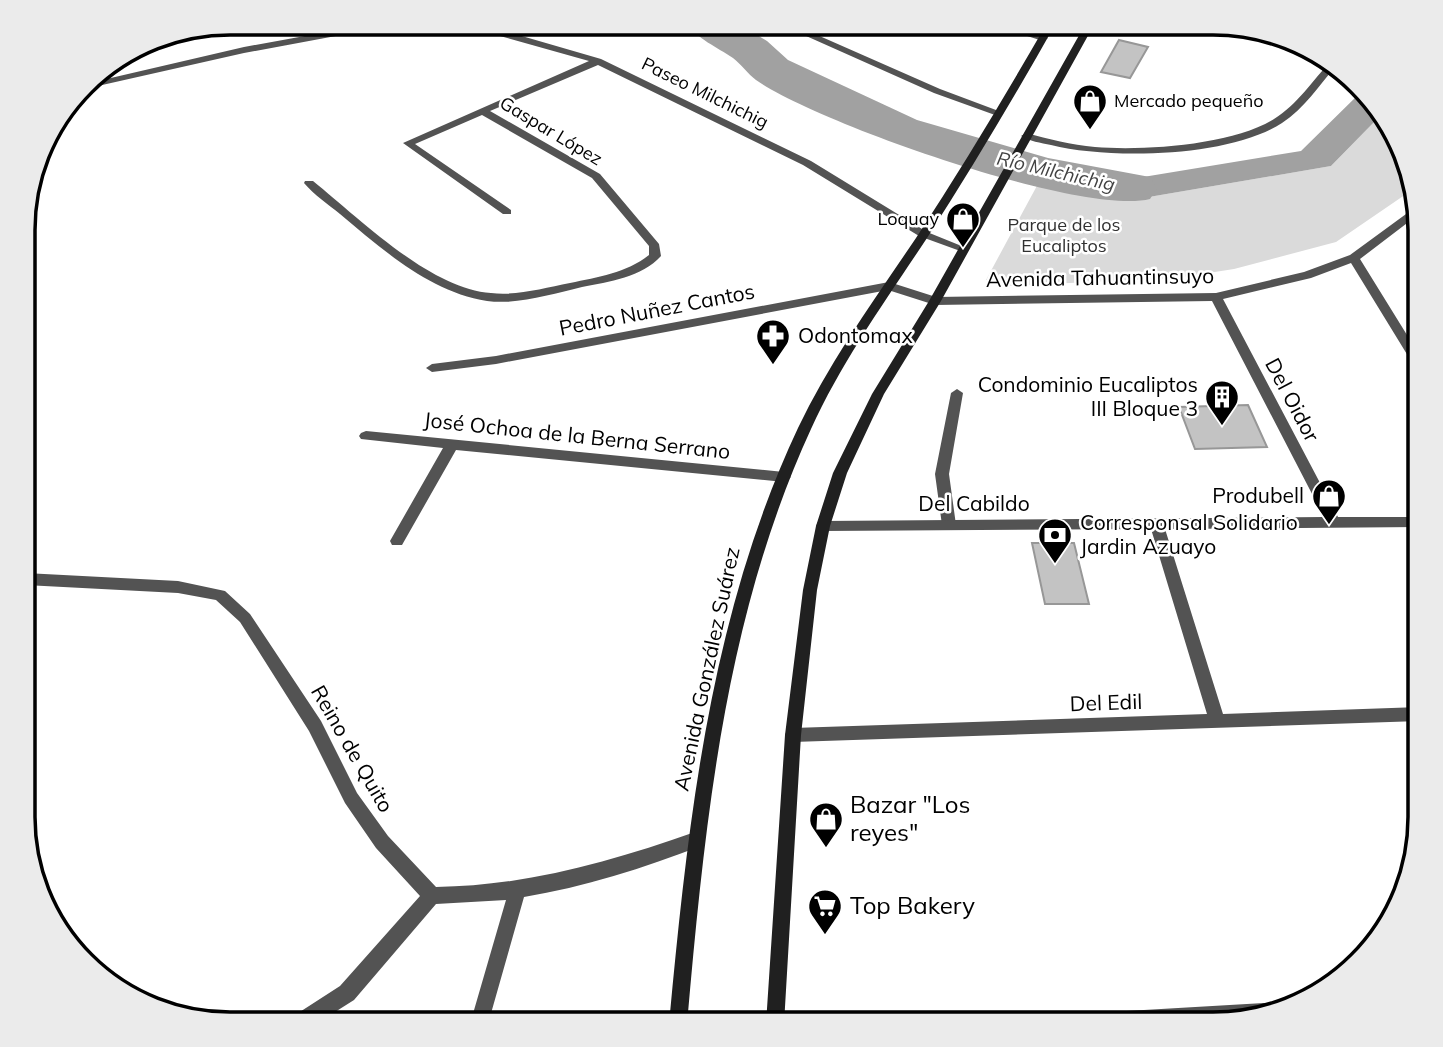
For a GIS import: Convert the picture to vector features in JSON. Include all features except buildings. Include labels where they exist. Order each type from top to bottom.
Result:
[{"type":"main road","name":"Avenida González Suárez","points":[[679,1012],[695,841],[728,662],[754,552],[803,429],[844,355],[984,139],[1045,35]]},
{"type":"main road","points":[[776,1012],[793,735],[810,590],[823,526],[840,473],[878,394],[935,301],[1084,35]]},
{"type":"street","name":"Paseo Milchichig","points":[[101,84],[321,35]]},
{"type":"street","name":"Paseo Milchichig","points":[[508,35],[598,61],[807,163],[923,234],[963,249]]},
{"type":"street","points":[[809,35],[937,91],[999,113]]},
{"type":"street","points":[[1032,35],[1043,38]]},
{"type":"street","points":[[508,212],[408,143],[598,61]]},
{"type":"street","points":[[1024,140],[1098,151],[1198,144],[1244,137],[1280,120],[1326,71]]},
{"type":"street","name":"Gaspar López","points":[[309,183],[412,264],[443,282],[485,297],[518,297],[617,276],[647,264],[655,256],[655,246],[596,177],[483,111]]},
{"type":"street","name":"Avenida Tahuantinsuyo","points":[[889,286],[935,301],[1216,297],[1307,275],[1354,258],[1408,217]]},
{"type":"street","points":[[1354,258],[1408,346]]},
{"type":"street","name":"Pedro Nuñez Cantos","points":[[432,368],[496,360],[889,286]]},
{"type":"street","name":"Del Oidor","points":[[1216,297],[1333,521]]},
{"type":"street","points":[[949,525],[942,474],[957,393]]},
{"type":"street","name":"José Ochoa de la Berna Serrano","points":[[366,436],[784,477]]},
{"type":"street","points":[[397,541],[452,446]]},
{"type":"street","name":"Del Cabildo","points":[[823,526],[1408,522]]},
{"type":"street","points":[[1156,523],[1217,720]]},
{"type":"street","name":"Reino de Quito","points":[[35,580],[178,586],[220,595],[245,618],[315,726],[351,798],[382,842],[432,896]]},
{"type":"street","name":"Del Edil","points":[[793,735],[1408,714]]},
{"type":"street","points":[[318,1012],[347,993],[432,896],[459,897],[635,863],[695,841]]},
{"type":"street","points":[[482,1012],[517,887]]},
{"type":"green space","name":"Parque de los Eucaliptos","points":[[1375,121],[1393,156],[1404,195],[1336,242],[1234,269],[1176,278],[1008,286],[986,280],[1039,182],[1143,198],[1331,166]]},
{"type":"water","points":[[1355,97],[1375,121],[1331,166],[1143,198],[1039,182],[1046,162],[1137,178],[1301,151]]},
{"type":"waterway","name":"Río Milchichig","points":[[727,35],[751,50],[772,70],[831,100],[900,130],[1041,172],[1132,188]]},
{"type":"place","name":"Mercado pequeño","points":[[1090,131]]},
{"type":"place","name":"Loquay","points":[[963,249]]},
{"type":"place","name":"Odontomax","points":[[773,366]]},
{"type":"place","name":"Condominio Eucaliptos III Bloque 3","points":[[1222,427]]},
{"type":"place","name":"Produbell","points":[[1329,526]]},
{"type":"place","name":"Corresponsal Solidario Jardin Azuayo","points":[[1055,565]]},
{"type":"place","name":"Bazar \"Los reyes\"","points":[[826,849]]},
{"type":"place","name":"Top Bakery","points":[[825,936]]}]
